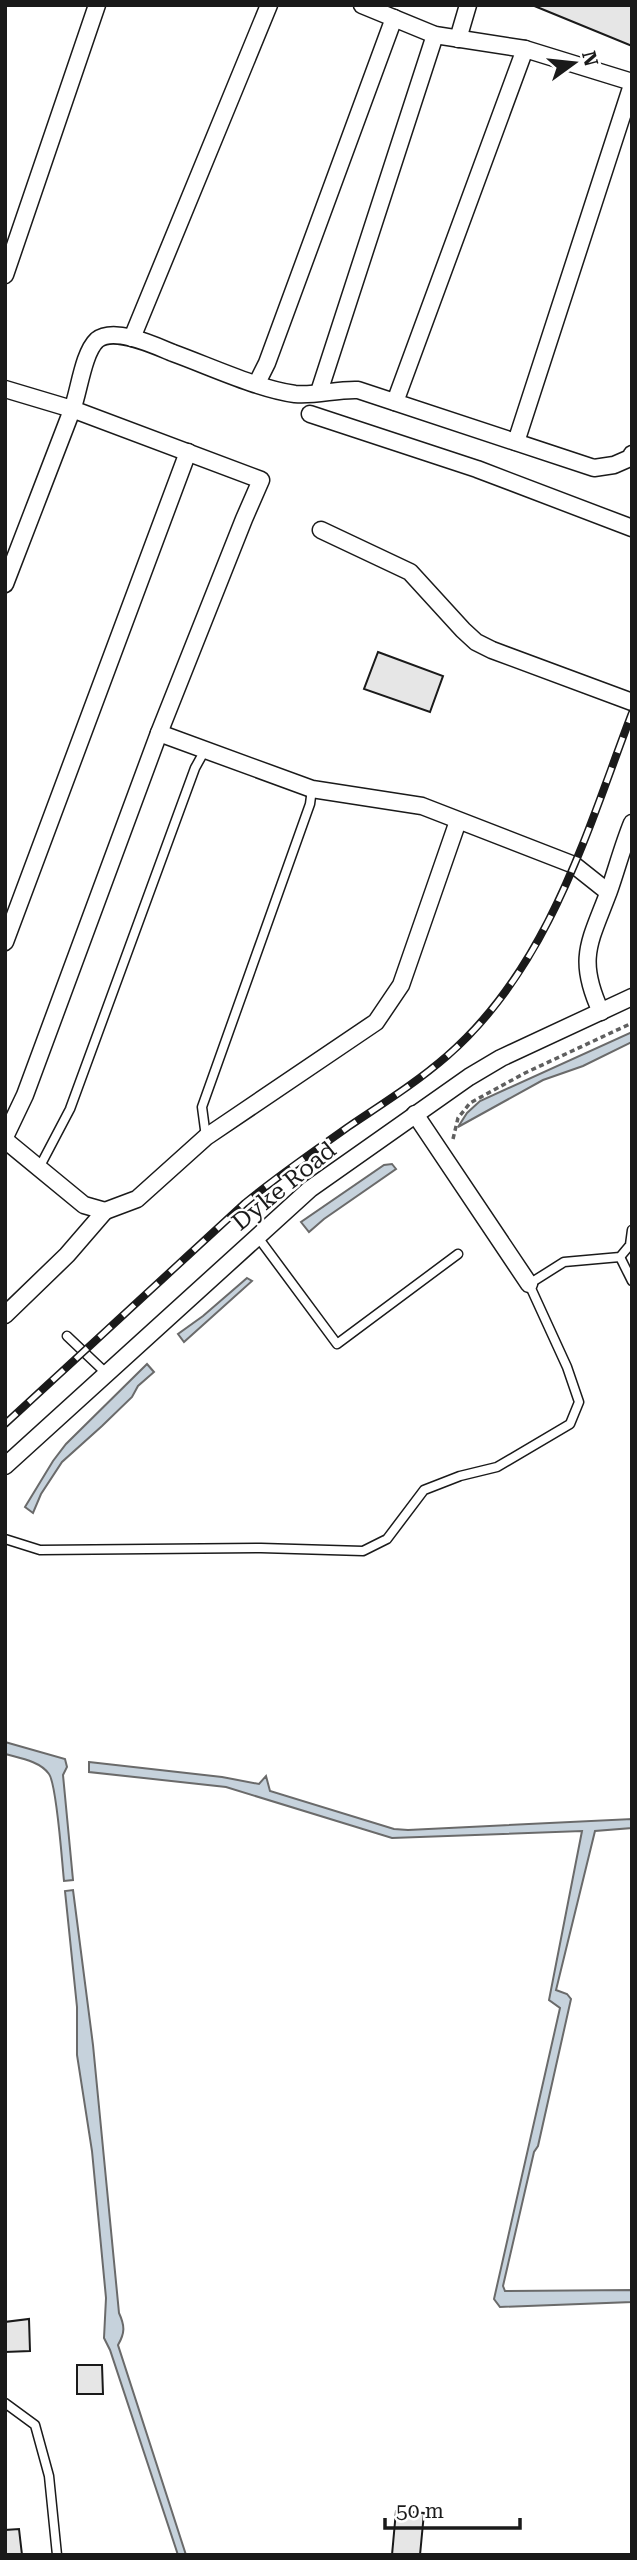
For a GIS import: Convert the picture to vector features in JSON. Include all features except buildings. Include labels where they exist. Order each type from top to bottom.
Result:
[{"type":"street","points":[[5,275],[97,5]]},
{"type":"street","points":[[132,338],[269,5]]},
{"type":"street","points":[[362,5],[435,35],[525,49],[632,84],[516,442]]},
{"type":"street","points":[[458,39],[468,5]]},
{"type":"street","points":[[257,383],[267,363],[394,18]]},
{"type":"street","points":[[320,392],[435,35]]},
{"type":"street","points":[[395,402],[525,49]]},
{"type":"street","points":[[5,584],[72,409],[88,354],[98,340],[110,336],[132,338],[291,393],[358,390],[594,468],[614,465],[630,458],[632,454]]},
{"type":"street","points":[[7,393],[72,409],[261,480],[159,733],[25,1095],[5,1138],[84,1205],[105,1211]]},
{"type":"street","points":[[310,414],[477,469],[632,528]]},
{"type":"street","points":[[5,942],[188,452]]},
{"type":"street","points":[[321,530],[411,572],[476,642],[632,702]]},
{"type":"street","points":[[159,733],[312,789],[422,806],[574,865],[608,892]]},
{"type":"street","points":[[5,1315],[67,1255],[105,1211],[137,1199],[206,1137],[376,1022],[401,985],[458,821]]},
{"type":"street","points":[[601,1012],[591,989],[587,964],[591,934],[627,848],[632,823]]},
{"type":"street","name":"Dyke Road","points":[[5,1466],[310,1189],[415,1114],[501,1058],[632,997]]},
{"type":"street","points":[[415,1114],[529,1284]]},
{"type":"lane","points":[[39,1168],[70,1109],[195,768],[205,750]]},
{"type":"lane","points":[[206,1137],[202,1107],[310,804],[312,789]]},
{"type":"lane","points":[[5,1539],[40,1550],[261,1548],[363,1551],[387,1539],[424,1490],[460,1476],[497,1467],[570,1424],[579,1402],[567,1367],[529,1284],[564,1262],[620,1257],[630,1245],[632,1230]]},
{"type":"lane","points":[[257,1236],[337,1344],[458,1254]]},
{"type":"lane","points":[[620,1257],[632,1280]]},
{"type":"lane","points":[[67,1336],[106,1373]]},
{"type":"lane","points":[[5,2403],[36,2425],[49,2476],[57,2555]]},
{"type":"path","points":[[440,1154],[455,1144],[453,1138],[458,1118],[470,1103],[524,1073],[632,1023]]},
{"type":"shaded area","points":[[632,1032],[632,1042],[583,1066],[543,1080],[458,1127],[467,1113],[480,1101]]},
{"type":"shaded area","points":[[392,1164],[396,1169],[309,1232],[301,1222],[384,1165]]},
{"type":"shaded area","points":[[247,1278],[252,1281],[184,1342],[178,1334]]},
{"type":"shaded area","points":[[147,1364],[154,1372],[138,1386],[132,1397],[62,1462],[41,1494],[33,1513],[25,1507],[66,1444]]},
{"type":"shaded area","points":[[5,1742],[65,1759],[67,1767],[63,1775],[73,1880],[64,1881],[57,1808],[49,1774],[35,1763],[5,1754]]},
{"type":"shaded area","points":[[89,1762],[222,1777],[259,1784],[266,1776],[270,1791],[394,1829],[632,1819],[632,1828],[595,1831],[556,1990],[567,1994],[571,1999],[503,2286],[505,2291],[632,2290],[632,2302],[500,2307],[494,2299],[560,2008],[549,2000],[582,1831],[392,1838],[226,1787],[89,1772]]},
{"type":"shaded area","points":[[73,1890],[93,2045],[119,2313],[123,2326],[118,2345],[186,2555],[178,2555],[104,2338],[106,2298],[92,2151],[77,2055],[77,2007],[65,1891]]},
{"type":"railway","points":[[5,1424],[245,1203],[423,1075],[447,1056],[482,1021],[512,982],[538,941],[560,897],[632,713]]}]
